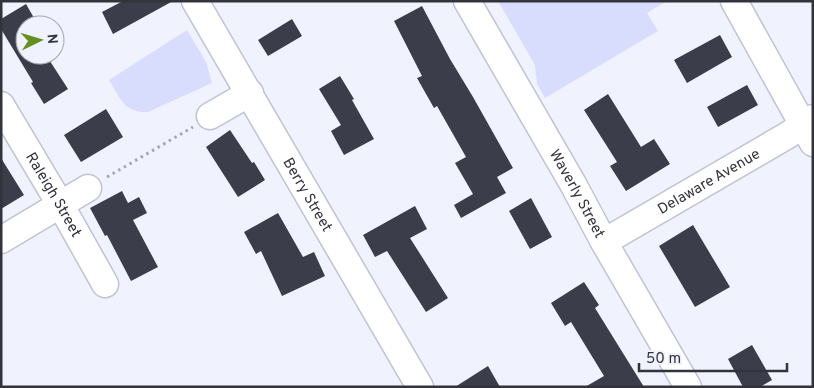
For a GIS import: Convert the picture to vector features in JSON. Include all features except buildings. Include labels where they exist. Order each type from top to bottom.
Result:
[{"type":"street","name":"Berry Street","points":[[195,1],[420,387]]},
{"type":"street","name":"Waverly Street","points":[[467,1],[688,387]]},
{"type":"street","points":[[734,1],[809,129]]},
{"type":"street","points":[[210,116],[250,93]]},
{"type":"street","name":"Raleigh Street","points":[[1,105],[105,284]]},
{"type":"street","name":"Delaware Avenue","points":[[604,242],[809,129]]},
{"type":"street","points":[[1,240],[88,188]]},
{"type":"path","points":[[88,188],[210,116]]},
{"type":"shaded area","points":[[498,1],[667,1],[647,13],[658,31],[545,98],[537,84],[535,65]]},
{"type":"shaded area","points":[[187,30],[206,62],[212,83],[148,112],[140,112],[128,107],[109,80]]}]
